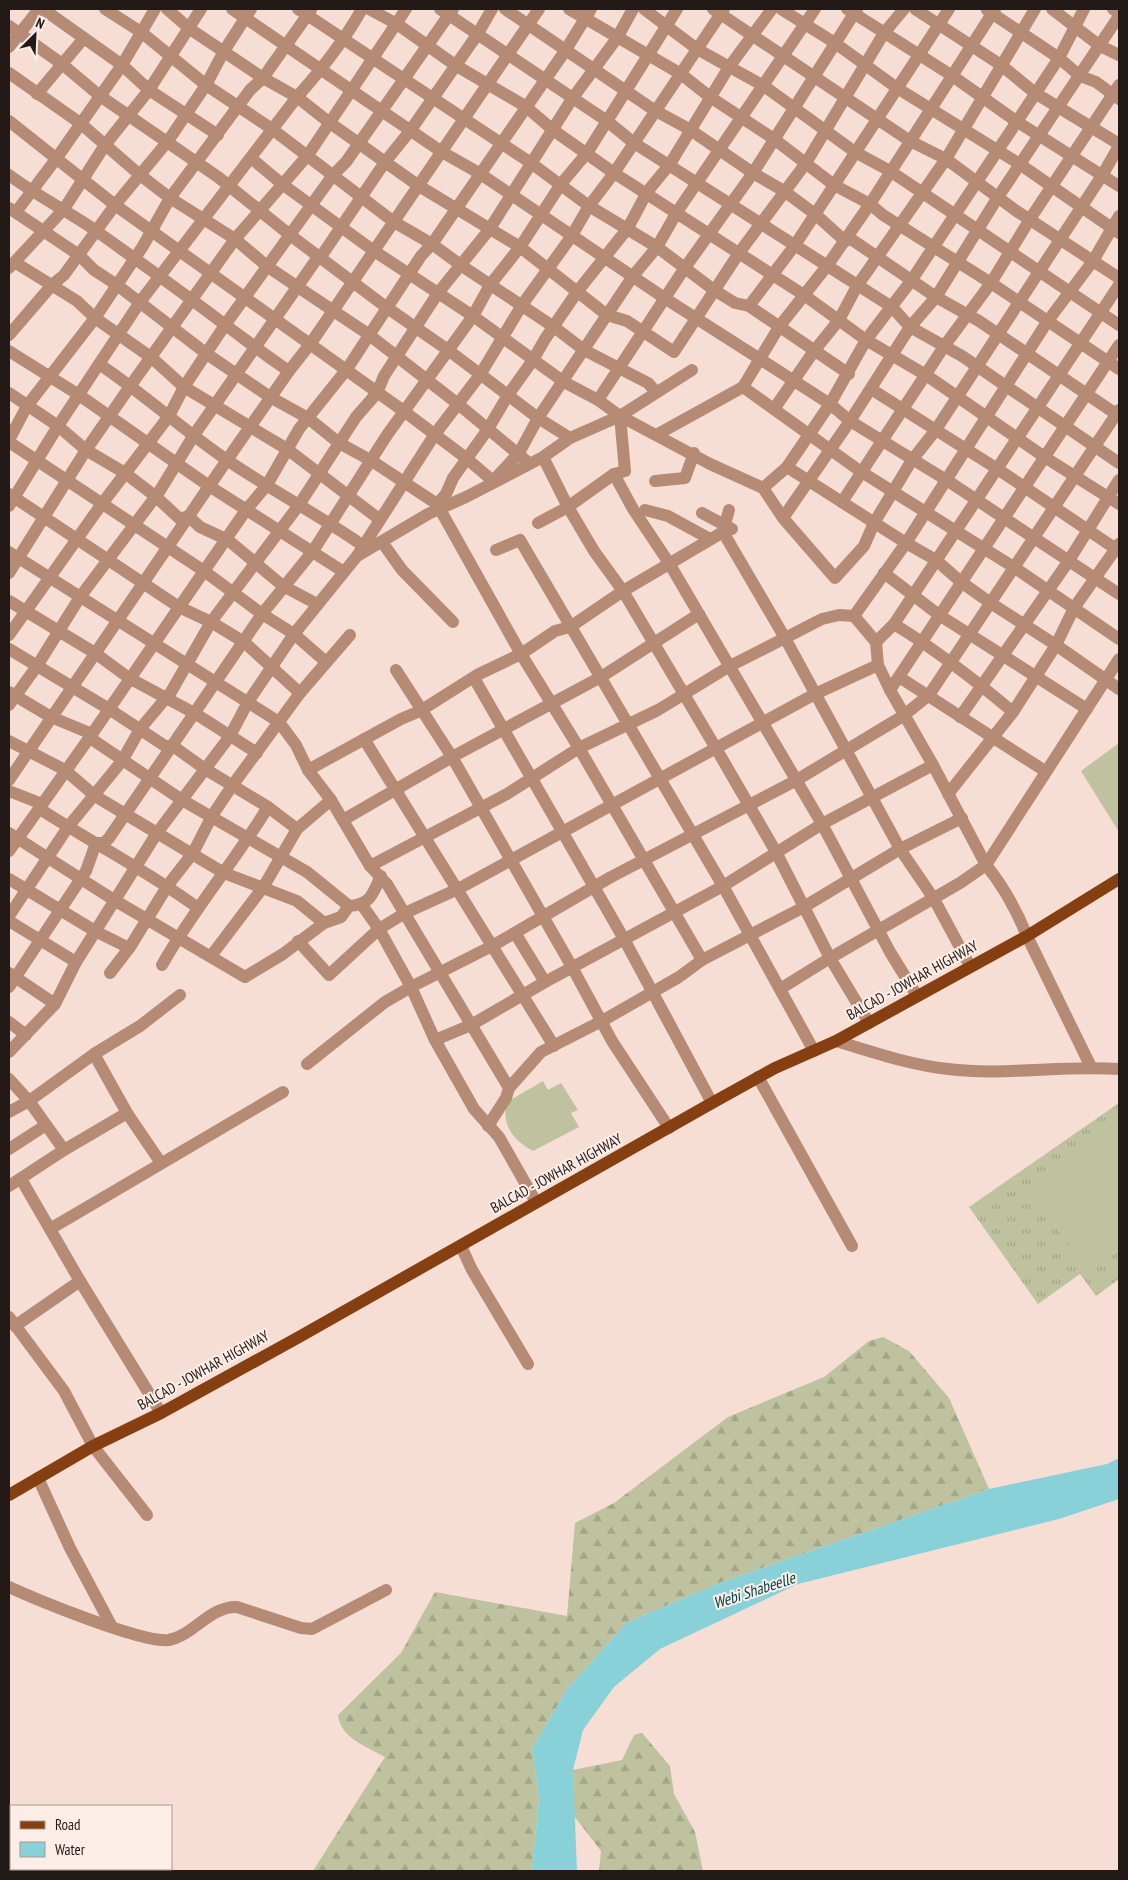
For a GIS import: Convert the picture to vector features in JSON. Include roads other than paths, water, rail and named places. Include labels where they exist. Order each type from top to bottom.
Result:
[{"type":"main road","name":"BALCAD - JOWHAR HIGHWAY","points":[[10,1493],[93,1446],[161,1413],[758,1077],[836,1041],[1027,936],[1119,879]]},
{"type":"street","points":[[9,47],[39,9]]},
{"type":"street","points":[[43,9],[122,65],[149,90],[218,135]]},
{"type":"street","points":[[105,9],[141,32],[206,85],[308,155],[394,222],[432,244],[554,327],[584,350],[648,383],[656,392]]},
{"type":"street","points":[[155,9],[122,65],[56,158],[31,191],[12,210],[79,255],[94,270],[117,284],[237,375],[270,397],[308,418],[339,443],[372,461],[438,506],[520,654],[579,748],[702,960]]},
{"type":"street","points":[[168,9],[190,29],[263,78],[297,97],[330,124],[418,186],[520,247],[607,315],[627,321],[674,352],[739,253],[806,163],[884,33],[904,9]]},
{"type":"street","points":[[201,9],[190,29],[170,56],[149,90],[105,145],[64,209],[12,265],[52,285],[77,301],[118,336],[152,358],[184,387],[287,450],[380,519]]},
{"type":"street","points":[[232,9],[248,13],[285,46],[410,131],[542,214],[571,236],[607,257],[666,299],[830,404],[850,421],[948,481],[1119,594]]},
{"type":"street","points":[[300,693],[244,642],[212,622],[179,607],[109,559],[10,499],[140,302],[297,97],[321,71],[345,40],[362,9]]},
{"type":"street","points":[[369,9],[397,24],[455,65],[525,106],[553,130],[614,173],[710,233],[804,295],[866,340],[926,375],[957,398],[1018,436],[1046,458],[1076,474],[1114,500]]},
{"type":"street","points":[[9,573],[14,555],[44,518],[86,450],[131,385],[235,239],[308,155],[406,9]]},
{"type":"street","points":[[92,734],[51,717],[11,697],[37,666],[80,597],[155,496],[194,436],[316,260],[320,258],[385,162],[410,131],[477,35],[492,9]]},
{"type":"street","points":[[505,9],[654,110],[689,129],[752,173],[784,191],[815,214],[845,241]]},
{"type":"street","points":[[9,780],[188,516],[270,397],[334,310],[539,9]]},
{"type":"street","points":[[569,9],[588,13],[616,38],[680,74],[710,97],[774,139],[834,185],[870,204],[898,225],[991,283],[1018,303],[1119,369]]},
{"type":"street","points":[[9,916],[68,827],[122,761],[140,729],[166,699],[212,622],[233,592],[299,506],[339,443],[376,393],[438,293],[462,266],[489,230],[572,99],[595,69],[633,9]]},
{"type":"street","points":[[644,9],[697,49],[764,86],[856,152],[922,192],[1119,325]]},
{"type":"street","points":[[96,843],[104,844],[196,714],[262,614],[313,551],[387,435],[473,316],[490,285],[520,247],[561,184],[587,153],[607,122],[624,90],[677,9]]},
{"type":"street","points":[[438,506],[466,458],[488,429],[508,395],[533,360],[544,338],[628,228],[647,192],[670,164],[689,129],[729,67],[772,9]]},
{"type":"street","points":[[781,9],[835,43],[865,67],[896,88],[998,150],[1080,208],[1115,230]]},
{"type":"street","points":[[493,481],[518,453],[538,418],[564,382],[633,276],[657,247],[677,212],[815,9]]},
{"type":"street","points":[[251,158],[282,184],[374,251],[473,316],[564,382],[598,400],[620,416],[694,453],[710,464],[762,488],[783,518],[835,578],[864,546],[874,523],[912,460],[935,431],[957,398],[1103,174],[1119,145],[1092,126],[1035,92],[1001,66],[915,9]]},
{"type":"street","points":[[750,306],[774,276],[795,245],[876,118],[949,9]]},
{"type":"street","points":[[774,409],[814,351],[839,320],[857,286],[946,158],[962,129],[983,99],[1035,9]]},
{"type":"street","points":[[1052,9],[1100,46],[1119,55]]},
{"type":"street","points":[[762,488],[787,466],[830,404],[849,374],[866,340],[911,281],[956,216],[1016,121],[1059,58],[1084,9]]},
{"type":"street","points":[[783,518],[850,421],[910,327],[936,297],[998,197],[1100,46],[1119,14],[1113,9]]},
{"type":"street","points":[[9,1052],[54,1004],[76,962],[157,833],[230,736],[248,702],[294,634],[360,551],[406,483],[435,434],[480,376],[501,337],[697,49],[719,10],[752,36],[910,141],[946,158],[998,197],[1119,278]]},
{"type":"street","points":[[598,400],[684,269],[752,173],[835,43],[853,10],[884,33],[951,75],[1016,121],[1103,174],[1119,186]]},
{"type":"street","points":[[658,434],[743,387],[779,327],[827,266],[870,204],[951,75],[972,46],[991,10],[1059,58],[1080,76],[1117,93],[1051,186],[991,283],[944,345],[926,375],[860,471],[842,502]]},
{"type":"street","points":[[326,662],[294,634],[262,614],[204,571],[132,526],[9,441],[27,406],[49,375],[95,318],[134,260],[170,198],[250,90],[263,78],[306,11],[345,40],[531,163],[590,206],[657,247],[714,290],[735,303],[750,306],[849,374]]},
{"type":"street","points":[[9,635],[101,505],[169,416],[184,387],[225,325],[333,174],[346,162],[427,46],[447,11],[477,35],[545,79],[634,143],[670,164],[892,307],[910,327],[944,345],[977,366],[1065,428],[1119,463]]},
{"type":"street","points":[[9,335],[52,285],[64,276],[115,205],[168,141],[206,85],[224,51],[248,13]]},
{"type":"street","points":[[9,851],[13,835],[42,804],[204,571],[228,540],[246,510],[267,485],[308,418],[347,369],[386,307],[432,244],[499,143],[565,51],[588,13]]},
{"type":"street","points":[[9,26],[62,64],[100,96],[168,141],[229,186],[260,212],[386,307],[448,350],[538,418],[570,438]]},
{"type":"street","points":[[37,94],[84,38]]},
{"type":"street","points":[[9,74],[80,123],[140,175],[170,198],[235,239],[268,267],[368,334],[458,404],[529,463]]},
{"type":"street","points":[[9,121],[115,205],[275,320],[347,369],[376,393],[435,434],[493,481]]},
{"type":"street","points":[[9,175],[31,191],[64,209],[96,231],[225,325],[255,350],[289,371]]},
{"type":"street","points":[[854,616],[948,481],[1048,322],[1072,292],[1115,230],[1119,216]]},
{"type":"street","points":[[307,1064],[385,1002],[492,946],[643,860],[795,781],[903,716],[929,695],[952,664],[1076,474],[1118,414],[967,313],[911,281],[851,239],[845,241]]},
{"type":"street","points":[[876,642],[894,624],[1119,285]]},
{"type":"street","points":[[890,690],[1003,518],[1046,458],[1119,345]]},
{"type":"street","points":[[9,351],[79,395],[146,444],[209,486],[344,572]]},
{"type":"street","points":[[99,364],[131,385],[227,460],[299,506],[330,523],[360,551]]},
{"type":"street","points":[[360,551],[382,542],[438,506],[466,497],[493,481],[543,457],[570,438],[620,416],[692,370]]},
{"type":"street","points":[[743,387],[810,433],[860,471],[1015,568],[1046,591],[1119,639]]},
{"type":"street","points":[[871,389],[1056,507],[1087,531],[1118,547],[1074,608],[1056,645],[1013,712],[948,794]]},
{"type":"street","points":[[9,394],[58,426],[86,450],[125,473],[155,496],[180,519],[188,516]]},
{"type":"street","points":[[538,523],[568,508],[614,474],[625,471],[620,416]]},
{"type":"street","points":[[654,480],[685,478],[694,453]]},
{"type":"street","points":[[543,457],[568,508],[594,551],[623,591],[717,750],[746,805],[776,852],[802,908],[869,1023]]},
{"type":"street","points":[[787,466],[874,523],[936,560],[961,582],[992,604],[1056,645],[1119,689]]},
{"type":"street","points":[[614,474],[632,509],[669,563],[764,724],[795,781],[822,824],[879,931],[917,996]]},
{"type":"street","points":[[960,717],[1068,562],[1087,531],[1114,500],[1119,480]]},
{"type":"street","points":[[645,510],[668,516],[710,539]]},
{"type":"street","points":[[308,770],[401,719],[420,711],[474,678],[520,654],[555,630],[570,628],[623,591],[726,528],[729,510]]},
{"type":"street","points":[[702,513],[726,528],[815,694],[847,748],[900,849],[934,899],[970,966]]},
{"type":"street","points":[[188,516],[200,527],[228,540],[283,586],[317,604]]},
{"type":"street","points":[[496,550],[520,540],[723,886],[814,1051]]},
{"type":"street","points":[[382,542],[402,570],[453,622]]},
{"type":"street","points":[[14,555],[118,620],[154,645],[279,722],[296,744],[308,770],[343,820],[370,866],[381,876],[405,914],[509,1088]]},
{"type":"street","points":[[884,573],[914,594],[939,615],[1087,709]]},
{"type":"street","points":[[9,601],[95,654],[129,678],[196,714],[257,753]]},
{"type":"street","points":[[343,820],[452,757],[601,676],[699,614]]},
{"type":"street","points":[[370,866],[425,835],[507,794],[532,776],[579,748],[684,694],[730,666],[822,619],[854,616],[876,642],[878,665],[903,716],[933,765],[986,865],[1000,882],[1016,908],[1027,936],[1091,1067]]},
{"type":"street","points":[[894,624],[921,641],[981,685],[1013,712]]},
{"type":"street","points":[[110,973],[149,919],[168,885],[192,853],[212,816],[232,786],[300,693],[350,634]]},
{"type":"street","points":[[9,649],[109,709],[165,746],[173,746],[297,829]]},
{"type":"street","points":[[780,989],[830,958],[934,899],[986,865],[1119,659]]},
{"type":"street","points":[[298,941],[329,975],[379,929],[405,914],[458,889],[561,831],[717,750],[815,694],[878,665]]},
{"type":"street","points":[[396,670],[420,711],[452,757],[602,1021],[669,1128]]},
{"type":"street","points":[[899,677],[1045,771]]},
{"type":"street","points":[[474,678],[624,939],[712,1103]]},
{"type":"street","points":[[92,734],[93,740],[182,800],[307,872],[355,905],[379,929],[411,987],[435,1040],[474,1109],[499,1137],[536,1202]]},
{"type":"street","points":[[364,739],[554,1046]]},
{"type":"street","points":[[9,741],[65,770],[95,796],[127,813],[224,872],[264,886],[297,901],[324,923]]},
{"type":"street","points":[[435,1040],[471,1025],[522,994],[723,886],[822,824],[933,765]]},
{"type":"street","points":[[9,791],[42,804]]},
{"type":"street","points":[[211,956],[264,886],[297,829],[330,800]]},
{"type":"street","points":[[42,804],[40,809],[168,885],[198,908]]},
{"type":"street","points":[[162,965],[177,938],[249,839],[268,808]]},
{"type":"street","points":[[488,1126],[506,1098],[509,1088],[534,1058],[680,977],[702,960],[802,908],[900,849],[962,818]]},
{"type":"street","points":[[13,835],[114,900],[244,977],[324,923],[341,917],[355,905],[369,900],[381,876]]},
{"type":"street","points":[[54,1004],[11,980],[42,940],[91,862],[96,843]]},
{"type":"street","points":[[9,879],[95,931],[129,948]]},
{"type":"street","points":[[9,922],[76,962]]},
{"type":"street","points":[[515,933],[545,982]]},
{"type":"street","points":[[9,1112],[29,1101],[94,1054],[140,1026],[180,995]]},
{"type":"street","points":[[9,1022],[26,1035]]},
{"type":"street","points":[[836,1041],[909,1062],[948,1069],[979,1071],[1091,1067],[1119,1069]]},
{"type":"street","points":[[94,1054],[127,1113],[161,1163]]},
{"type":"street","points":[[758,1077],[852,1246]]},
{"type":"street","points":[[9,1079],[29,1101],[64,1150]]},
{"type":"street","points":[[50,1229],[283,1092]]},
{"type":"street","points":[[9,1186],[64,1150],[127,1113]]},
{"type":"street","points":[[9,1149],[46,1125]]},
{"type":"street","points":[[21,1179],[80,1281],[161,1413]]},
{"type":"street","points":[[460,1246],[528,1364]]},
{"type":"street","points":[[80,1281],[12,1322],[64,1391],[93,1446],[146,1515]]},
{"type":"street","points":[[38,1478],[70,1548],[110,1625]]},
{"type":"street","points":[[9,1587],[75,1614],[142,1636],[170,1640],[216,1612],[231,1607],[237,1607],[301,1628],[312,1629],[386,1590]]},
{"type":"water","name":"Webi Shabeelle","points":[[1119,1458],[1119,1499],[1059,1519],[798,1584],[660,1649],[614,1687],[583,1730],[573,1770],[577,1871],[532,1871],[539,1798],[532,1749],[567,1689],[626,1623],[719,1583],[989,1489],[1107,1464]]}]
